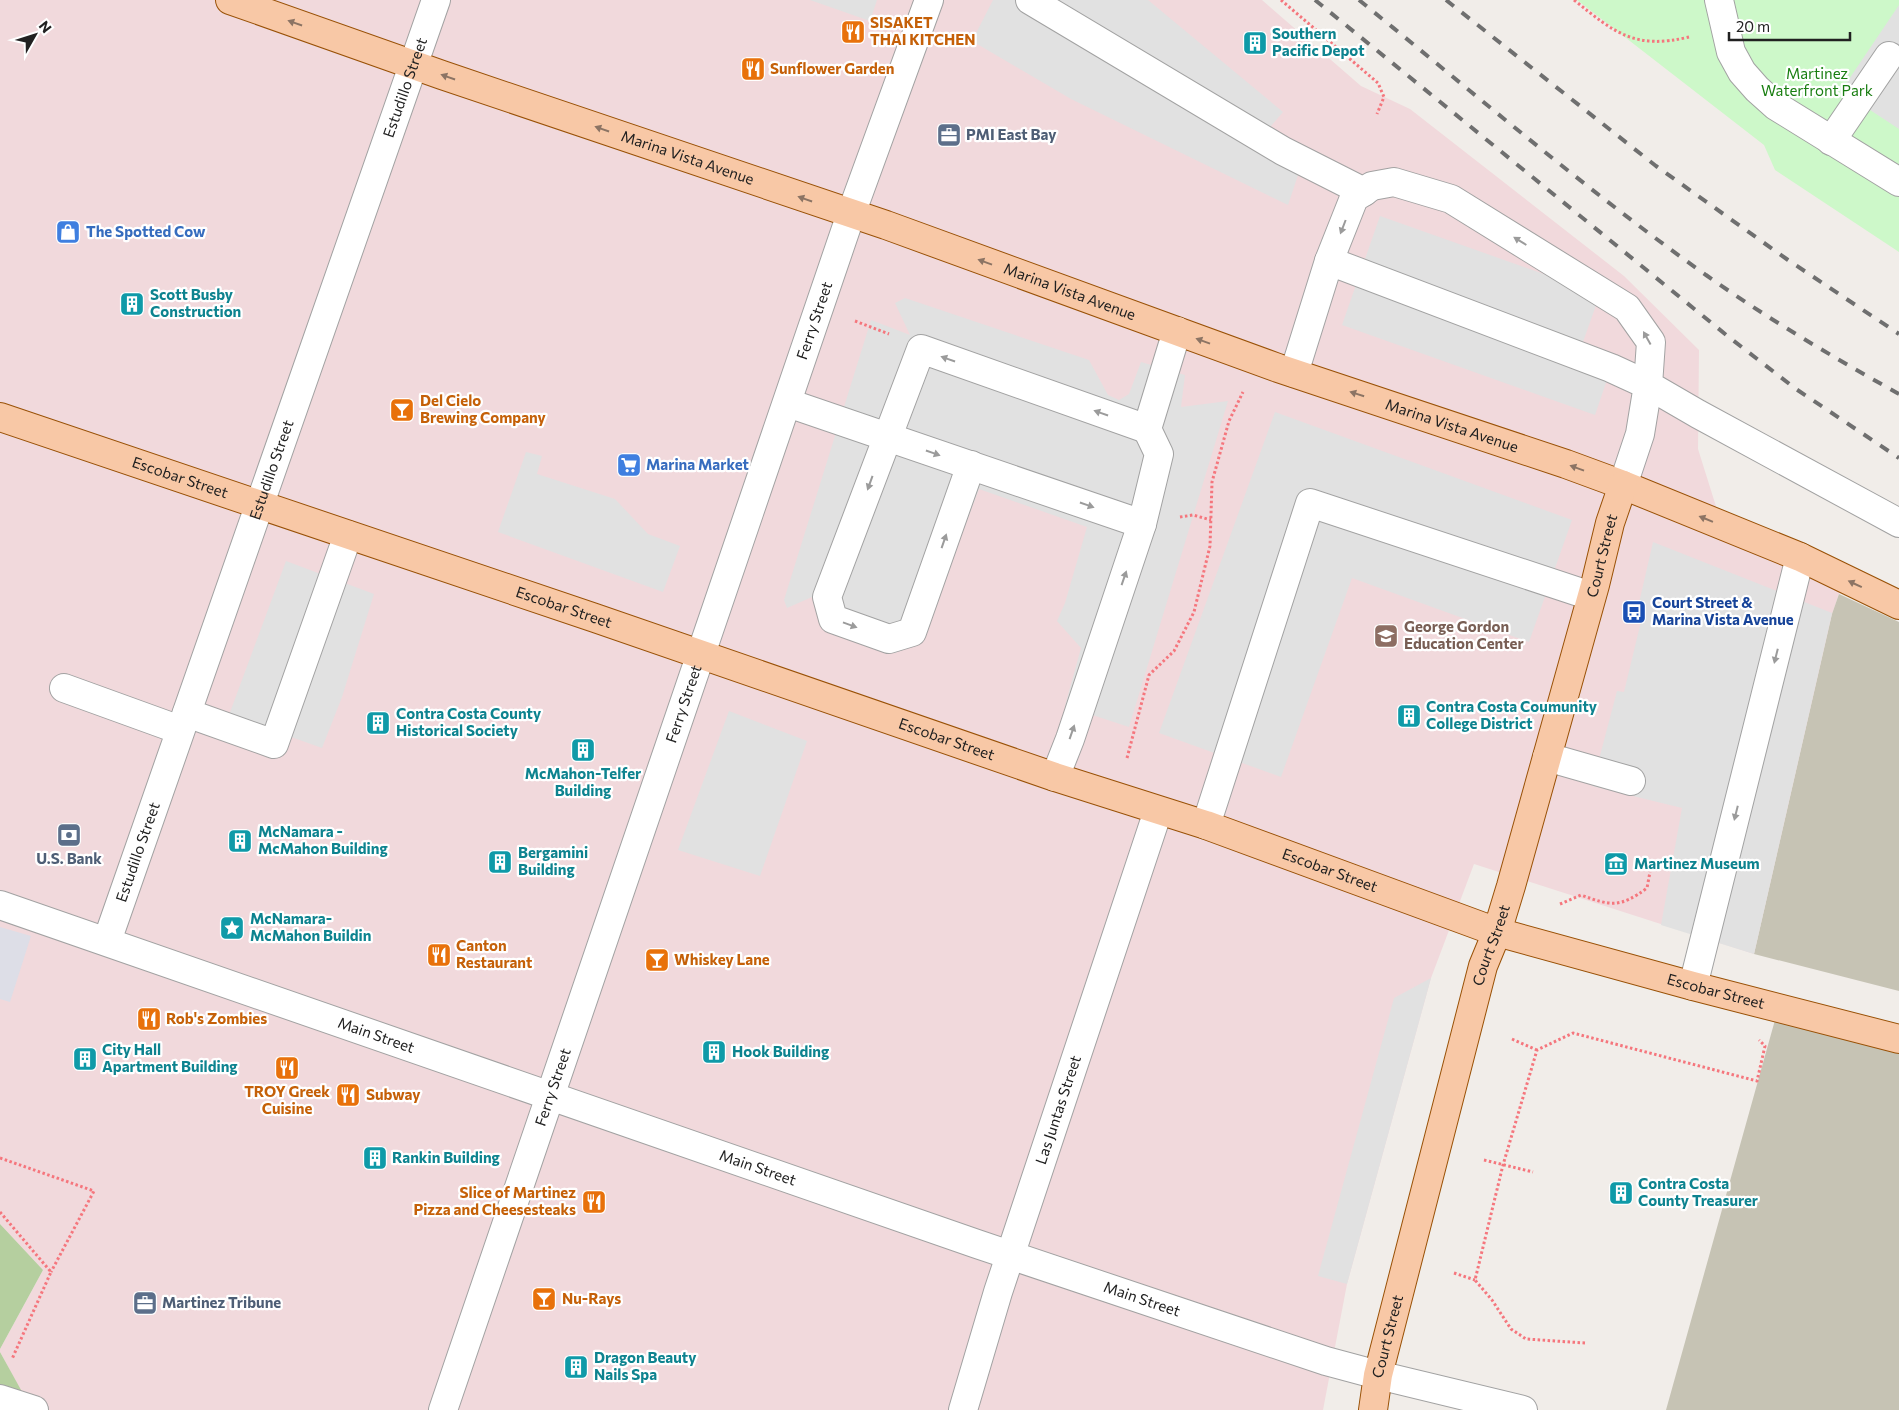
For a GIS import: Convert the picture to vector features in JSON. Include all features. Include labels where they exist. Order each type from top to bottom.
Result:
[{"type":"main road","name":"Marina Vista Avenue","points":[[230,0],[851,214],[1294,373],[1566,464],[1623,485],[1800,557],[1899,605]]},
{"type":"main road","name":"Escobar Street","points":[[0,417],[701,654],[1055,777],[1206,825],[1497,932],[1693,986],[1899,1039]]},
{"type":"main road","name":"Court Street","points":[[1373,1410],[1378,1375],[1483,966],[1497,932],[1547,758],[1610,523],[1623,485]]},
{"type":"street","name":"Estudillo Street","points":[[107,942],[436,0]]},
{"type":"street","name":"Ferry Street","points":[[443,1410],[851,214],[930,0]]},
{"type":"street","points":[[1030,0],[1283,151],[1364,192]]},
{"type":"street","points":[[1719,0],[1731,52],[1742,72],[1757,90],[1776,106],[1899,182]]},
{"type":"street","points":[[1831,140],[1889,56]]},
{"type":"street","points":[[1294,373],[1329,262],[1354,198],[1372,186],[1394,182],[1452,199],[1627,308],[1651,342],[1648,385],[1640,434],[1623,485]]},
{"type":"street","points":[[1329,262],[1611,368],[1648,385],[1899,523]]},
{"type":"street","points":[[1055,777],[1070,739],[1142,524],[1158,454],[1147,429],[1177,332]]},
{"type":"street","points":[[970,465],[912,632],[889,639],[833,619],[827,597],[921,350],[1147,429]]},
{"type":"street","points":[[788,402],[1142,524]]},
{"type":"street","points":[[1206,825],[1310,503],[1591,596]]},
{"type":"street","points":[[64,688],[184,722],[274,744],[348,535]]},
{"type":"street","points":[[1693,986],[1800,557]]},
{"type":"street","points":[[1547,758],[1631,781]]},
{"type":"street","name":"Las Juntas Street","points":[[963,1410],[998,1292],[1158,810]]},
{"type":"street","name":"Main Street","points":[[0,905],[550,1096],[1326,1361],[1523,1410]]},
{"type":"path","points":[[1281,0],[1378,83],[1384,97],[1377,114]]},
{"type":"path","points":[[1574,0],[1619,32],[1635,40],[1653,43],[1689,38]]},
{"type":"path","points":[[855,321],[870,327]]},
{"type":"path","points":[[1127,758],[1149,675],[1174,651],[1194,612],[1210,546],[1212,482],[1229,420],[1246,385]]},
{"type":"path","points":[[1193,515],[1211,520]]},
{"type":"path","points":[[1560,904],[1581,894],[1603,904],[1620,903],[1634,898],[1647,888],[1650,872]]},
{"type":"path","points":[[1475,1280],[1503,1165],[1537,1050],[1572,1033],[1758,1081],[1765,1046]]},
{"type":"path","points":[[1512,1039],[1537,1050]]},
{"type":"path","points":[[0,1158],[94,1191],[51,1272],[12,1358]]},
{"type":"path","points":[[1484,1160],[1533,1172]]},
{"type":"path","points":[[0,1212],[51,1272]]},
{"type":"path","points":[[1454,1273],[1475,1280],[1492,1300],[1511,1329],[1526,1339],[1584,1343]]},
{"type":"shaded area","points":[[0,0],[1262,0],[1361,86],[1410,109],[1624,276],[1699,350],[1698,449],[1725,535],[1847,581],[1839,594],[1832,614],[1754,954],[1474,864],[1431,978],[1347,1284],[1323,1410],[31,1410],[0,1352],[43,1270],[0,1224]]},
{"type":"shaded area","points":[[810,0],[877,0],[870,21]]},
{"type":"shaded area","points":[[993,0],[1148,0],[1283,112],[1261,138],[1303,160],[1288,205],[1071,99],[972,41]]},
{"type":"shaded area","points":[[1899,5],[1899,129],[1841,91]]},
{"type":"shaded area","points":[[1380,216],[1600,294],[1578,356],[1611,368],[1595,415],[1342,325]]},
{"type":"shaded area","points":[[905,298],[1089,360],[1108,395],[1119,400],[1129,394],[1141,362],[1185,375],[1181,407],[1228,401],[1129,727],[1065,706],[1081,648],[1057,621],[1065,603],[1087,527],[979,489],[920,643],[895,653],[885,652],[832,633],[824,624],[812,597],[787,608],[784,600],[871,320],[910,335],[895,303]]},
{"type":"shaded area","points":[[1275,412],[1572,520],[1529,642],[1352,578],[1281,777],[1159,733]]},
{"type":"shaded area","points":[[526,452],[542,456],[537,474],[615,499],[648,534],[680,546],[663,592],[498,532]]},
{"type":"shaded area","points":[[1653,542],[1832,613],[1754,954],[1661,925],[1682,808],[1592,786],[1617,691],[1624,692],[1645,605],[1639,603]]},
{"type":"shaded area","points":[[286,561],[374,594],[342,697],[322,748],[229,715]]},
{"type":"shaded area","points":[[1839,594],[1899,622],[1899,991],[1754,954],[1832,614]]},
{"type":"shaded area","points":[[729,711],[807,741],[760,876],[678,850]]},
{"type":"shaded area","points":[[0,927],[31,936],[10,1002],[0,999]]},
{"type":"shaded area","points":[[1431,978],[1347,1284],[1318,1276],[1394,998]]},
{"type":"shaded area","points":[[1775,1020],[1899,1052],[1899,1410],[1666,1410]]},
{"type":"green space","name":"Martinez Waterfront Park","points":[[1577,0],[1899,0],[1899,252],[1775,170],[1764,145]]},
{"type":"green space","points":[[0,1224],[43,1270],[0,1349]]},
{"type":"green space","points":[[0,1352],[31,1408],[0,1410]]},
{"type":"railway","points":[[1315,0],[1730,338],[1796,389],[1899,458]]},
{"type":"railway","points":[[1359,0],[1574,175],[1661,243],[1777,322],[1899,394]]},
{"type":"railway","points":[[1446,0],[1656,166],[1788,260],[1899,334]]},
{"type":"place","name":"SISAKET THAI KITCHEN","points":[[853,32]]},
{"type":"place","name":"Southern Pacific Depot","points":[[1255,43]]},
{"type":"place","name":"Sunflower Garden","points":[[753,69]]},
{"type":"place","name":"PMI East Bay","points":[[949,135]]},
{"type":"place","name":"The Spotted Cow","points":[[68,232]]},
{"type":"place","name":"Scott Busby Construction","points":[[132,304]]},
{"type":"place","name":"Del Cielo Brewing Company","points":[[402,410]]},
{"type":"place","name":"Marina Market","points":[[629,465]]},
{"type":"place","name":"Court Street & Marina Vista Avenue","points":[[1634,612]]},
{"type":"place","name":"George Gordon Education Center","points":[[1386,636]]},
{"type":"place","name":"Contra Costa Coumunity College District","points":[[1409,716]]},
{"type":"place","name":"Contra Costa County Historical Society","points":[[378,723]]},
{"type":"place","name":"McMahon-Telfer Building","points":[[583,750]]},
{"type":"place","name":"U.S. Bank","points":[[69,835]]},
{"type":"place","name":"McNamara - McMahon Building","points":[[240,841]]},
{"type":"place","name":"Bergamini Building","points":[[500,862]]},
{"type":"place","name":"Martinez Museum","points":[[1616,864]]},
{"type":"place","name":"McNamara- McMahon Buildin","points":[[232,928]]},
{"type":"place","name":"Canton Restaurant","points":[[439,955]]},
{"type":"place","name":"Whiskey Lane","points":[[657,960]]},
{"type":"place","name":"Rob's Zombies","points":[[149,1019]]},
{"type":"place","name":"Hook Building","points":[[714,1052]]},
{"type":"place","name":"City Hall Apartment Building","points":[[85,1059]]},
{"type":"place","name":"TROY Greek Cuisine","points":[[287,1068]]},
{"type":"place","name":"Subway","points":[[348,1095]]},
{"type":"place","name":"Rankin Building","points":[[375,1158]]},
{"type":"place","name":"Contra Costa County Treasurer","points":[[1621,1193]]},
{"type":"place","name":"Slice of Martinez Pizza and Cheesesteaks","points":[[594,1202]]},
{"type":"place","name":"Nu-Rays","points":[[544,1299]]},
{"type":"place","name":"Martinez Tribune","points":[[145,1303]]},
{"type":"place","name":"Dragon Beauty Nails Spa","points":[[576,1367]]}]
